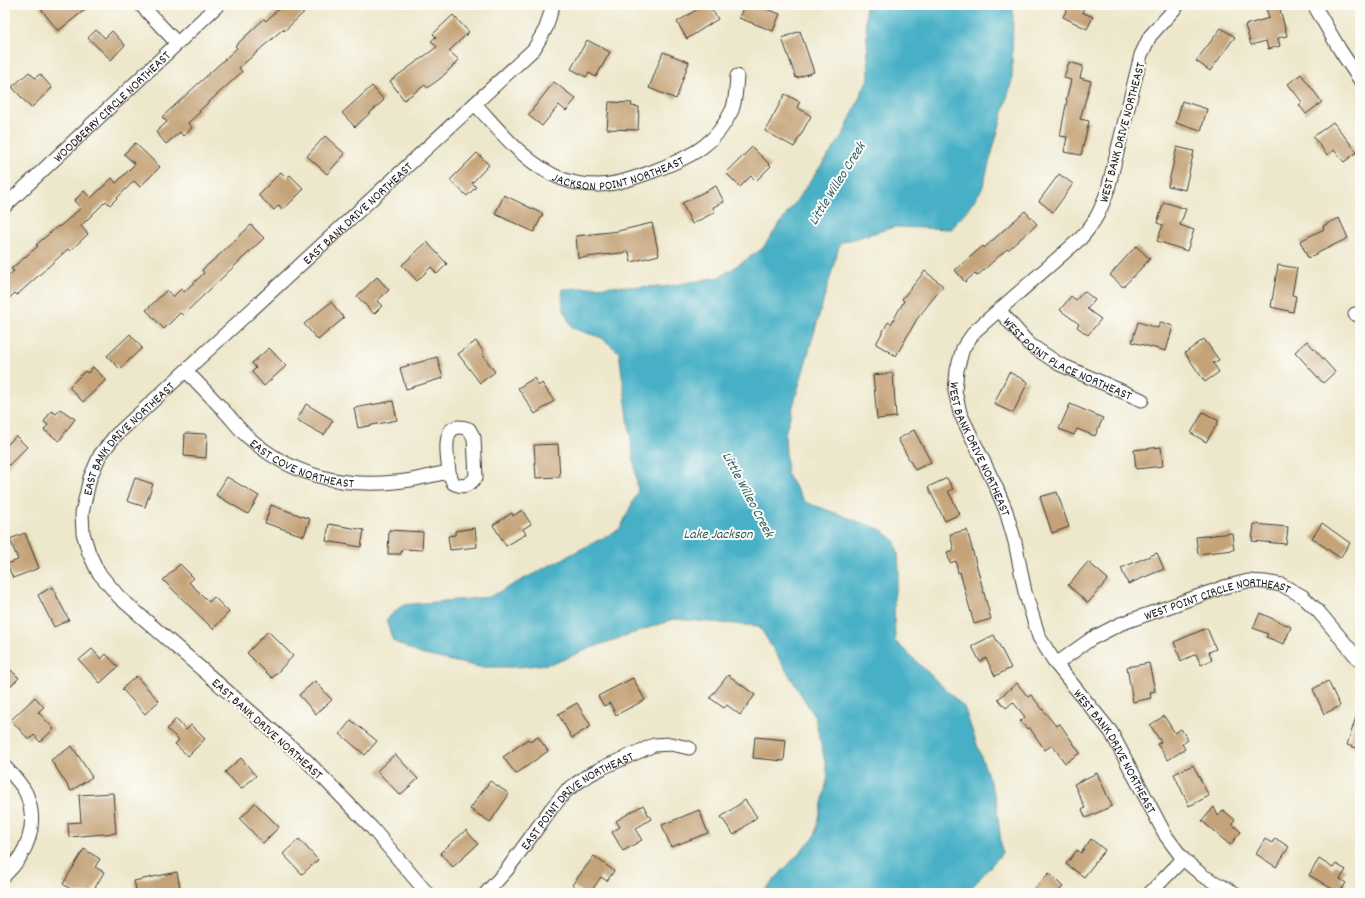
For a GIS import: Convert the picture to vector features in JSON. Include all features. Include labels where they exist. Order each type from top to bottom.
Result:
[{"type":"street","points":[[141,5],[177,43]]},
{"type":"street","name":"WOODBERRY CIRCLE NORTHEAST","points":[[5,206],[218,5]]},
{"type":"street","name":"EAST BANK DRIVE NORTHEAST","points":[[427,893],[372,828],[332,786],[286,742],[119,597],[98,572],[91,558],[84,533],[82,513],[90,478],[100,455],[115,436],[534,49],[546,28],[553,5]]},
{"type":"street","name":"WEST BANK DRIVE NORTHEAST","points":[[1178,5],[1150,36],[1141,55],[1108,189],[1101,209],[1093,224],[1081,238],[975,331],[962,348],[957,370],[955,391],[960,413],[996,486],[1006,511],[1016,542],[1025,592],[1039,637],[1056,664],[1111,732],[1166,836],[1183,859],[1203,876],[1234,893]]},
{"type":"street","points":[[1314,5],[1340,50],[1360,80]]},
{"type":"street","name":"JACKSON POINT NORTHEAST","points":[[475,104],[519,151],[536,165],[562,179],[576,183],[599,185],[619,182],[644,174],[692,154],[706,145],[721,128],[732,110],[737,76]]},
{"type":"street","name":"WEST POINT PLACE NORTHEAST","points":[[999,310],[1029,344],[1059,364],[1142,400]]},
{"type":"street","name":"EAST COVE NORTHEAST","points":[[186,371],[248,437],[267,452],[298,470],[316,477],[348,482],[395,482],[449,472]]},
{"type":"street","name":"WEST POINT CIRCLE NORTHEAST","points":[[1056,664],[1091,639],[1120,624],[1224,587],[1248,581],[1282,585],[1302,596],[1318,611],[1360,661]]},
{"type":"street","name":"EAST POINT DRIVE NORTHEAST","points":[[486,893],[506,871],[567,790],[587,776],[654,745],[672,744],[689,748]]},
{"type":"street","points":[[5,766],[16,778],[26,793],[31,815],[31,826],[29,839],[25,850],[5,875]]},
{"type":"street","points":[[1150,893],[1183,859]]},
{"type":"water","name":"Lake Jackson","points":[[865,5],[1013,5],[1012,80],[982,189],[951,229],[894,227],[840,243],[785,434],[787,475],[805,502],[882,530],[894,540],[898,553],[899,572],[894,597],[895,641],[964,707],[996,799],[1002,853],[967,893],[762,893],[815,836],[828,776],[815,717],[759,626],[674,619],[588,649],[555,663],[519,667],[479,667],[420,654],[393,641],[386,620],[402,605],[489,597],[620,529],[638,491],[619,352],[602,338],[572,328],[563,308],[562,289],[612,286],[663,287],[720,277],[762,249],[843,135],[869,76]]},
{"type":"building","points":[[38,5],[91,5],[58,31]]},
{"type":"building","points":[[283,5],[312,5],[284,31],[283,29],[239,68],[242,72],[188,123],[192,128],[183,136],[180,132],[166,144],[156,132],[167,122],[162,117],[237,48],[235,46],[264,19],[266,21]]},
{"type":"building","points":[[704,5],[709,5],[718,19],[687,39],[677,22]]},
{"type":"building","points":[[744,5],[756,5],[780,14],[773,31],[739,18]]},
{"type":"building","points":[[1069,5],[1078,5],[1084,8],[1082,12],[1093,17],[1087,29],[1063,17]]},
{"type":"building","points":[[1265,5],[1279,5],[1287,36],[1278,38],[1280,46],[1268,49],[1266,41],[1251,45],[1245,25],[1269,18]]},
{"type":"building","points":[[453,15],[469,32],[449,51],[459,60],[441,78],[427,88],[425,85],[404,100],[390,81],[437,47],[431,41],[436,37],[433,34]]},
{"type":"building","points":[[1221,28],[1235,37],[1210,71],[1196,61]]},
{"type":"building","points":[[96,30],[105,38],[112,31],[125,45],[111,60],[88,38]]},
{"type":"building","points":[[800,31],[814,72],[796,78],[782,38]]},
{"type":"building","points":[[587,40],[610,52],[596,77],[589,73],[586,77],[571,69]]},
{"type":"building","points":[[663,52],[689,62],[676,99],[649,88]]},
{"type":"building","points":[[1069,62],[1083,66],[1080,78],[1091,81],[1080,119],[1089,121],[1081,155],[1064,152],[1067,137],[1060,136],[1071,80],[1064,78]]},
{"type":"building","points":[[29,72],[35,78],[40,74],[52,88],[31,108],[12,87]]},
{"type":"building","points":[[1301,74],[1322,102],[1306,114],[1299,105],[1302,102],[1288,84]]},
{"type":"building","points":[[554,82],[576,99],[566,111],[559,105],[542,126],[528,115]]},
{"type":"building","points":[[372,86],[384,100],[355,127],[342,113]]},
{"type":"building","points":[[785,94],[800,102],[797,107],[811,116],[794,147],[765,131]]},
{"type":"building","points":[[1182,101],[1207,109],[1201,131],[1176,123]]},
{"type":"building","points":[[609,102],[632,103],[631,106],[639,107],[638,130],[607,129]]},
{"type":"building","points":[[1333,122],[1357,152],[1344,162],[1334,150],[1327,155],[1313,137]]},
{"type":"building","points":[[325,136],[345,154],[327,174],[307,156]]},
{"type":"building","points":[[135,143],[160,167],[140,187],[134,181],[110,205],[106,201],[81,226],[88,234],[70,251],[68,249],[17,295],[15,293],[5,302],[5,279],[14,271],[11,269],[38,246],[36,245],[81,208],[74,201],[84,191],[91,198],[112,178],[116,183],[135,164],[124,154]]},
{"type":"building","points":[[752,147],[771,166],[756,181],[751,176],[740,187],[726,173]]},
{"type":"building","points":[[1177,147],[1194,151],[1185,190],[1168,186]]},
{"type":"building","points":[[477,153],[489,165],[472,183],[476,187],[467,196],[450,180]]},
{"type":"building","points":[[281,172],[287,178],[290,175],[304,189],[283,210],[279,205],[274,210],[258,195]]},
{"type":"building","points":[[1059,174],[1073,184],[1053,212],[1039,201]]},
{"type":"building","points":[[716,186],[724,202],[713,207],[715,212],[692,224],[682,203]]},
{"type":"building","points":[[504,195],[543,214],[534,232],[495,214]]},
{"type":"building","points":[[1164,202],[1186,209],[1180,225],[1194,230],[1187,251],[1157,241],[1163,225],[1157,223]]},
{"type":"building","points":[[1025,211],[1037,224],[977,276],[975,273],[965,282],[955,270],[983,246],[984,248]]},
{"type":"building","points":[[1339,218],[1348,238],[1308,258],[1300,241],[1324,229],[1323,226]]},
{"type":"building","points":[[652,223],[659,255],[631,262],[629,252],[578,258],[576,236],[618,231]]},
{"type":"building","points":[[251,225],[264,238],[183,315],[180,313],[164,329],[146,310],[167,290],[173,297],[181,289],[184,292],[204,273],[202,270]]},
{"type":"building","points":[[427,242],[447,264],[437,274],[431,267],[417,281],[402,265]]},
{"type":"building","points":[[1136,246],[1150,259],[1123,287],[1110,275]]},
{"type":"building","points":[[1278,265],[1297,268],[1292,295],[1296,296],[1293,312],[1271,307]]},
{"type":"building","points":[[925,271],[943,286],[917,319],[896,356],[876,344],[888,322],[891,324],[904,301],[902,299]]},
{"type":"building","points":[[377,277],[389,290],[377,301],[382,306],[374,314],[357,296]]},
{"type":"building","points":[[1084,291],[1095,300],[1087,309],[1101,319],[1088,335],[1077,327],[1079,324],[1060,310],[1071,296],[1076,300]]},
{"type":"building","points":[[331,302],[344,318],[318,340],[304,324]]},
{"type":"building","points":[[1138,322],[1158,328],[1160,322],[1173,326],[1166,351],[1132,342]]},
{"type":"building","points":[[130,334],[142,348],[120,369],[107,356]]},
{"type":"building","points":[[1204,339],[1219,360],[1213,363],[1219,372],[1205,382],[1185,353]]},
{"type":"building","points":[[476,341],[484,353],[482,354],[495,372],[480,383],[458,354]]},
{"type":"building","points":[[1307,341],[1335,372],[1323,383],[1295,352]]},
{"type":"building","points":[[269,348],[286,366],[264,386],[252,372],[256,368],[252,363]]},
{"type":"building","points":[[437,357],[443,378],[406,389],[400,368]]},
{"type":"building","points":[[93,367],[106,380],[83,402],[69,387],[85,371],[88,373]]},
{"type":"building","points":[[1009,372],[1028,382],[1013,413],[994,404]]},
{"type":"building","points":[[893,373],[896,417],[877,419],[873,375]]},
{"type":"building","points":[[534,378],[539,386],[542,383],[554,401],[535,414],[518,388]]},
{"type":"building","points":[[393,401],[397,420],[358,428],[354,408]]},
{"type":"building","points":[[306,404],[333,420],[324,435],[297,420]]},
{"type":"building","points":[[1070,404],[1103,418],[1095,436],[1077,429],[1074,435],[1059,429]]},
{"type":"building","points":[[60,409],[75,419],[59,441],[44,430],[48,425],[44,422],[51,411],[56,414]]},
{"type":"building","points":[[1203,412],[1219,421],[1206,442],[1191,433]]},
{"type":"building","points":[[914,430],[931,462],[915,470],[898,439]]},
{"type":"building","points":[[185,433],[207,434],[206,458],[184,456]]},
{"type":"building","points":[[16,436],[27,447],[5,469],[5,447]]},
{"type":"building","points":[[558,444],[560,477],[536,478],[534,445]]},
{"type":"building","points":[[1161,447],[1163,466],[1136,469],[1134,450]]},
{"type":"building","points":[[227,477],[259,496],[248,514],[216,495]]},
{"type":"building","points":[[135,478],[153,484],[145,507],[127,501]]},
{"type":"building","points":[[947,478],[953,489],[948,491],[960,514],[945,521],[928,487]]},
{"type":"building","points":[[1057,492],[1069,527],[1052,533],[1040,497]]},
{"type":"building","points":[[271,505],[310,519],[304,536],[265,523]]},
{"type":"building","points":[[522,510],[531,524],[523,529],[526,534],[506,546],[493,525],[512,513],[513,516]]},
{"type":"building","points":[[1322,523],[1350,543],[1340,558],[1312,538]]},
{"type":"building","points":[[329,524],[364,530],[361,547],[326,541]]},
{"type":"building","points":[[1254,524],[1288,527],[1286,544],[1252,541]]},
{"type":"building","points":[[475,528],[477,547],[450,550],[448,536],[455,535],[455,531]]},
{"type":"building","points":[[389,530],[423,532],[422,550],[402,549],[401,554],[388,554]]},
{"type":"building","points":[[967,530],[991,619],[974,624],[960,572],[958,573],[956,561],[950,563],[947,552],[954,550],[950,534]]},
{"type":"building","points":[[25,533],[39,568],[13,578],[7,564],[18,560],[10,539]]},
{"type":"building","points":[[1232,533],[1234,550],[1198,554],[1196,537]]},
{"type":"building","points":[[1157,553],[1164,569],[1128,584],[1121,568]]},
{"type":"building","points":[[1088,562],[1108,579],[1088,603],[1068,585]]},
{"type":"building","points":[[180,564],[194,578],[189,582],[209,602],[214,597],[229,612],[213,629],[163,580]]},
{"type":"building","points":[[52,587],[69,620],[54,627],[38,595]]},
{"type":"building","points":[[1260,613],[1291,627],[1284,644],[1266,637],[1268,634],[1253,628]]},
{"type":"building","points":[[1207,628],[1216,649],[1209,652],[1212,660],[1201,665],[1196,654],[1181,661],[1174,642]]},
{"type":"building","points":[[268,631],[293,656],[272,678],[247,653]]},
{"type":"building","points":[[994,635],[1011,668],[995,676],[986,658],[980,662],[972,646]]},
{"type":"building","points":[[92,649],[101,659],[106,654],[118,667],[100,683],[79,660]]},
{"type":"building","points":[[1149,663],[1155,691],[1150,692],[1151,698],[1133,702],[1127,667]]},
{"type":"building","points":[[5,664],[19,678],[5,691]]},
{"type":"building","points":[[728,675],[755,695],[740,715],[727,705],[724,708],[710,698]]},
{"type":"building","points":[[136,676],[159,701],[145,714],[122,689]]},
{"type":"building","points":[[633,678],[645,700],[616,715],[610,703],[604,706],[598,696]]},
{"type":"building","points":[[315,681],[332,700],[316,714],[299,695]]},
{"type":"building","points":[[1328,681],[1340,706],[1324,714],[1313,689]]},
{"type":"building","points":[[1017,683],[1028,697],[1031,695],[1056,726],[1060,724],[1080,753],[1065,763],[1052,745],[1045,750],[1029,727],[1027,729],[1020,721],[1025,717],[1013,702],[1006,708],[998,699]]},
{"type":"building","points":[[35,697],[44,707],[38,712],[54,729],[40,742],[34,735],[29,740],[11,720]]},
{"type":"building","points":[[577,703],[591,726],[572,738],[558,714]]},
{"type":"building","points":[[1358,711],[1360,711],[1360,749],[1347,745]]},
{"type":"building","points":[[1164,716],[1175,733],[1181,729],[1188,740],[1182,744],[1185,749],[1168,760],[1157,744],[1161,742],[1150,725]]},
{"type":"building","points":[[176,719],[186,730],[191,725],[205,739],[188,756],[175,744],[179,740],[167,729]]},
{"type":"building","points":[[351,720],[377,741],[365,755],[340,734]]},
{"type":"building","points":[[538,737],[548,751],[516,774],[503,757],[528,739],[530,742]]},
{"type":"building","points":[[755,737],[786,740],[784,761],[753,758]]},
{"type":"building","points":[[72,746],[92,777],[71,791],[51,760]]},
{"type":"building","points":[[395,754],[418,779],[400,795],[377,771]]},
{"type":"building","points":[[241,758],[256,776],[241,789],[225,772]]},
{"type":"building","points":[[1193,765],[1209,796],[1189,806],[1174,774]]},
{"type":"building","points":[[1097,773],[1112,806],[1086,818],[1082,810],[1085,808],[1074,784]]},
{"type":"building","points":[[490,781],[508,793],[508,796],[490,822],[470,809]]},
{"type":"building","points":[[113,793],[116,833],[69,837],[68,823],[81,822],[79,795]]},
{"type":"building","points":[[745,800],[757,817],[734,835],[721,817]]},
{"type":"building","points":[[255,803],[279,827],[263,843],[240,819]]},
{"type":"building","points":[[643,805],[651,819],[635,829],[642,840],[623,851],[612,832],[620,827],[616,821]]},
{"type":"building","points":[[1214,807],[1218,816],[1223,810],[1235,820],[1232,824],[1241,832],[1230,845],[1202,821]]},
{"type":"building","points":[[699,810],[708,833],[671,847],[662,825]]},
{"type":"building","points":[[466,830],[478,844],[453,867],[440,853]]},
{"type":"building","points":[[1275,838],[1289,847],[1276,867],[1256,854],[1265,839],[1272,843]]},
{"type":"building","points":[[299,839],[318,860],[302,874],[283,854]]},
{"type":"building","points":[[1091,839],[1105,850],[1084,877],[1066,864],[1077,850],[1081,853]]},
{"type":"building","points":[[84,849],[100,859],[95,867],[104,872],[92,893],[77,893],[63,884]]},
{"type":"building","points":[[594,856],[614,871],[607,881],[601,877],[590,893],[583,893],[572,885]]},
{"type":"building","points":[[1319,859],[1333,868],[1336,864],[1346,870],[1340,879],[1346,883],[1339,893],[1309,875]]},
{"type":"building","points":[[177,872],[181,893],[137,893],[134,881]]},
{"type":"building","points":[[1049,873],[1063,887],[1057,893],[1031,893]]},
{"type":"water label","name":"Little Willeo Creek","points":[[836,183]]},
{"type":"water label","name":"Little Willeo Creek","points":[[749,494]]}]
